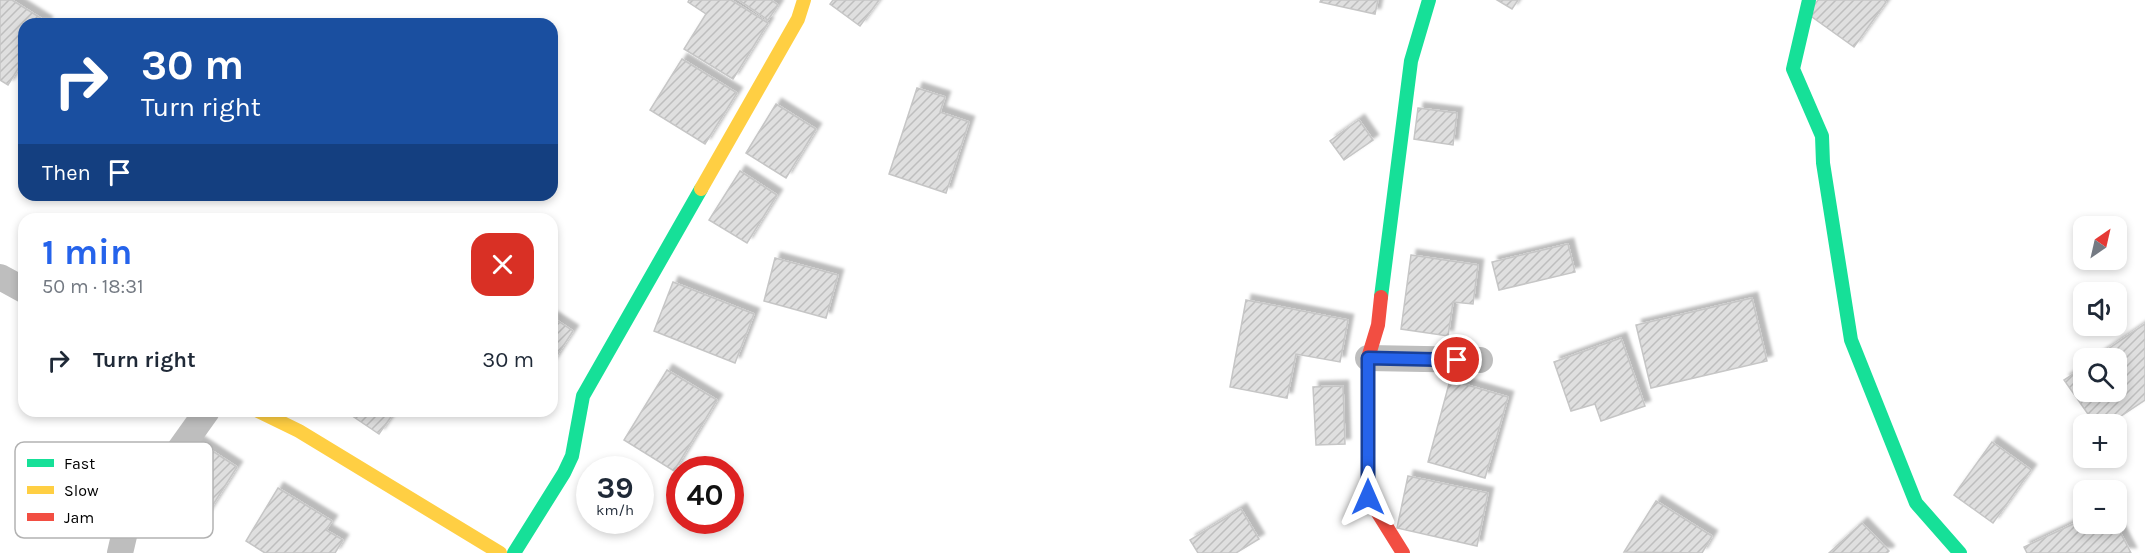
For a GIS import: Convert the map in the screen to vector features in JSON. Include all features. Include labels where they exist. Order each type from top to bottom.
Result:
[{"type":"street","points":[[514,553],[564,473],[572,456],[583,396],[798,19],[804,0]]},
{"type":"street","points":[[1403,553],[1368,497],[1368,358],[1378,325],[1411,61],[1429,0]]},
{"type":"street","points":[[1809,0],[1793,69],[1822,136],[1823,164],[1851,340],[1916,503],[1960,553]]},
{"type":"street","points":[[0,277],[18,287]]},
{"type":"street","points":[[1368,358],[1480,360]]},
{"type":"street","points":[[185,442],[203,417]]},
{"type":"street","points":[[270,417],[299,431],[500,553]]},
{"type":"street","points":[[120,553],[124,538]]},
{"type":"building","points":[[0,0],[12,0],[41,18],[18,18],[18,69],[8,85],[0,80]]},
{"type":"building","points":[[689,0],[731,0],[768,23],[733,79],[684,49],[706,14],[688,2]]},
{"type":"building","points":[[739,0],[771,0],[778,5],[768,20]]},
{"type":"building","points":[[833,0],[879,0],[860,26],[830,4]]},
{"type":"building","points":[[1321,0],[1378,0],[1375,14],[1320,2]]},
{"type":"building","points":[[1497,0],[1518,0],[1512,9]]},
{"type":"building","points":[[1818,0],[1884,0],[1886,2],[1854,47],[1808,14]]},
{"type":"building","points":[[682,59],[737,93],[705,144],[650,110]]},
{"type":"building","points":[[917,88],[945,97],[940,112],[969,122],[946,193],[889,174]]},
{"type":"building","points":[[776,104],[816,129],[786,178],[746,153]]},
{"type":"building","points":[[1418,108],[1457,113],[1453,145],[1414,139]]},
{"type":"building","points":[[1359,120],[1373,140],[1344,160],[1330,141]]},
{"type":"building","points":[[740,171],[777,195],[747,243],[709,220]]},
{"type":"building","points":[[1568,244],[1575,272],[1499,290],[1492,262]]},
{"type":"building","points":[[1411,255],[1478,265],[1473,304],[1453,302],[1448,336],[1401,329]]},
{"type":"building","points":[[775,258],[838,275],[826,318],[764,301]]},
{"type":"building","points":[[673,282],[754,314],[735,363],[654,331]]},
{"type":"building","points":[[1752,298],[1767,361],[1651,388],[1636,325]]},
{"type":"building","points":[[1246,300],[1348,320],[1340,362],[1296,354],[1287,398],[1230,387]]},
{"type":"building","points":[[558,321],[573,331],[558,354]]},
{"type":"building","points":[[2145,324],[2145,400],[2124,414],[2088,414],[2080,402],[2127,402],[2127,348],[2110,348]]},
{"type":"building","points":[[1621,338],[1645,406],[1601,421],[1595,404],[1571,411],[1554,362]]},
{"type":"building","points":[[667,370],[717,400],[683,456],[666,456],[666,466],[654,459],[654,456],[650,456],[624,440]]},
{"type":"building","points":[[2073,374],[2073,393],[2064,380]]},
{"type":"building","points":[[1450,380],[1508,397],[1485,478],[1428,462]]},
{"type":"building","points":[[1343,386],[1345,444],[1316,445],[1313,387]]},
{"type":"building","points":[[354,417],[391,417],[379,434]]},
{"type":"building","points":[[1992,442],[2031,470],[1993,523],[1954,495]]},
{"type":"building","points":[[213,451],[237,467],[213,505]]},
{"type":"building","points":[[1408,476],[1488,493],[1477,546],[1397,528]]},
{"type":"building","points":[[278,488],[332,521],[326,530],[343,540],[335,553],[265,553],[246,541]]},
{"type":"building","points":[[1656,501],[1712,536],[1702,553],[1624,552]]},
{"type":"building","points":[[1241,509],[1259,539],[1236,553],[1198,553],[1190,540]]},
{"type":"building","points":[[1862,523],[1889,551],[1887,553],[1829,553]]},
{"type":"building","points":[[2073,524],[2073,534],[2121,534],[2131,553],[2027,553],[2024,547]]},
{"type":"traffic: fast","points":[[1381,297],[1411,61],[1429,0]]},
{"type":"traffic: fast","points":[[1809,0],[1793,69],[1822,136],[1823,163],[1851,340],[1916,503],[1960,553]]},
{"type":"traffic: fast","points":[[514,553],[564,473],[572,456],[583,396],[701,189]]},
{"type":"traffic: slow","points":[[701,189],[798,19],[804,0]]},
{"type":"traffic: slow","points":[[270,417],[299,431],[500,553]]},
{"type":"traffic: jam","points":[[1381,297],[1378,325],[1368,358],[1368,497],[1403,553]]},
{"type":"route","points":[[1368,497],[1368,358],[1457,360]]}]
